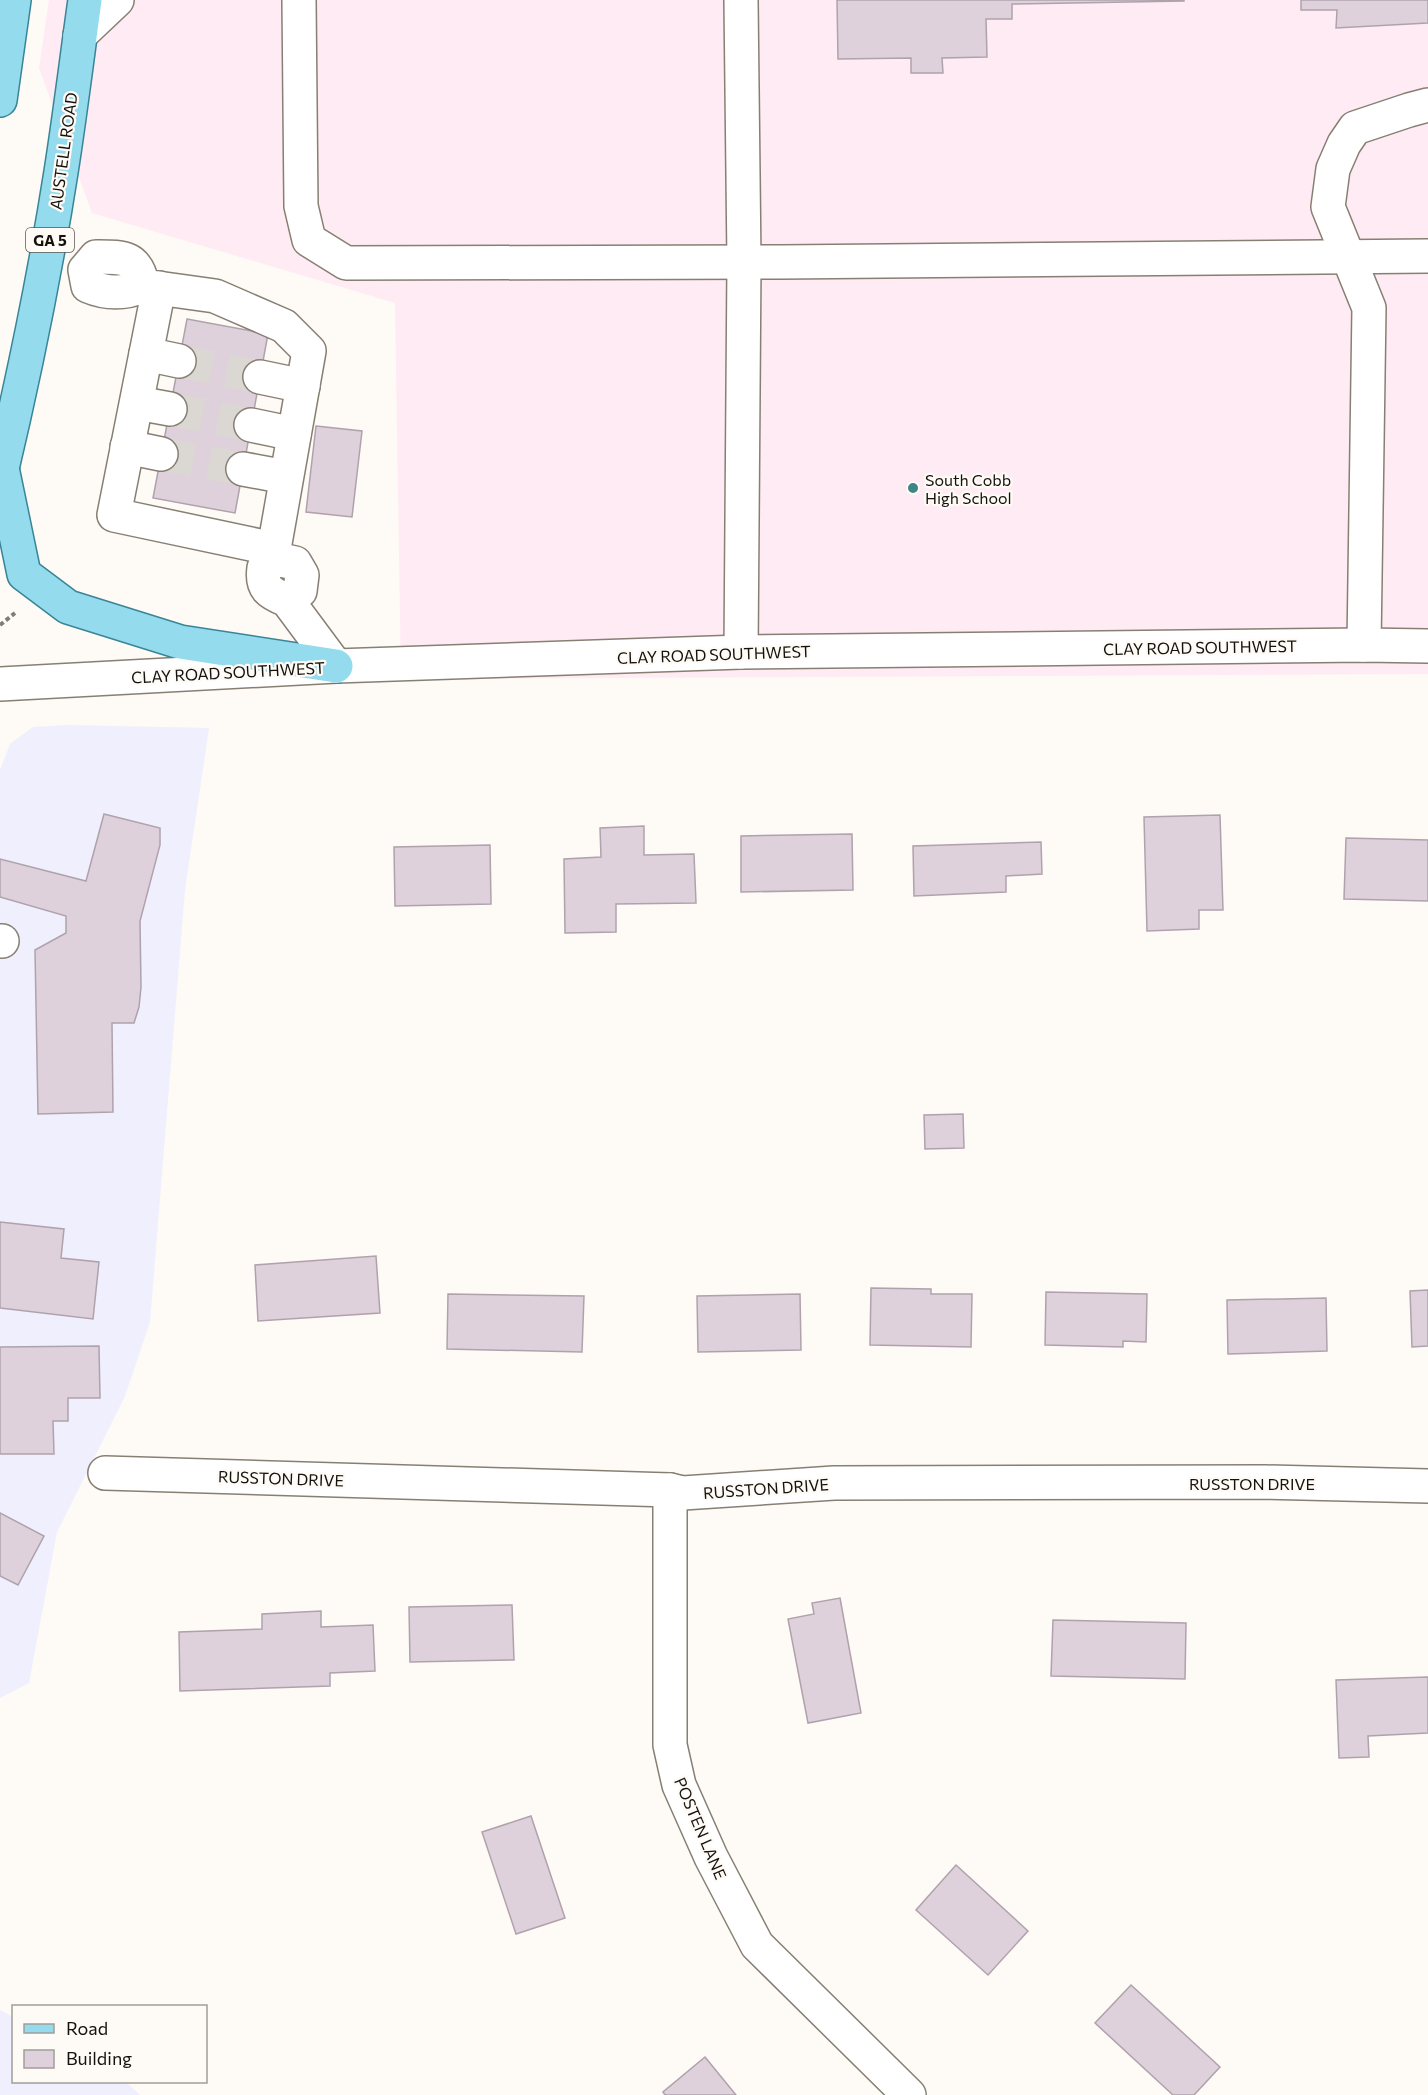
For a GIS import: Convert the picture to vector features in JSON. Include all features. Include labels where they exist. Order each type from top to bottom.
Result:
[{"type":"main road","name":"AUSTELL ROAD","points":[[1,472],[46,262],[85,0]]},
{"type":"main road","points":[[0,100],[9,11]]},
{"type":"main road","points":[[1,472],[24,574],[68,607],[180,642],[336,666]]},
{"type":"street","points":[[80,35],[117,0]]},
{"type":"street","points":[[299,0],[301,206],[309,240],[346,263],[1428,256]]},
{"type":"street","points":[[741,0],[744,262],[741,652]]},
{"type":"street","points":[[1364,645],[1369,308],[1328,207],[1333,169],[1344,144],[1355,128],[1428,105]]},
{"type":"street","points":[[46,262],[86,270],[96,257],[112,257],[130,261],[136,265],[151,287],[146,354],[114,516],[275,554]]},
{"type":"street","points":[[151,287],[215,296],[284,326],[309,351],[286,477],[275,554],[264,568],[263,578],[266,588],[287,600],[336,666]]},
{"type":"street","points":[[146,354],[179,361]]},
{"type":"street","points":[[260,377],[303,386]]},
{"type":"street","points":[[137,403],[170,409]]},
{"type":"street","points":[[251,425],[294,434]]},
{"type":"street","points":[[128,447],[161,454]]},
{"type":"street","points":[[243,469],[286,477]]},
{"type":"street","name":"CLAY ROAD SOUTHWEST","points":[[0,684],[336,666],[741,652],[1428,646]]},
{"type":"street","name":"RUSSTON DRIVE","points":[[105,1473],[670,1490],[683,1493],[834,1483],[1265,1482],[1428,1486]]},
{"type":"street","name":"POSTEN LANE","points":[[670,1490],[670,1745],[679,1785],[711,1857],[758,1945],[909,2095]]},
{"type":"path","points":[[0,625],[22,607]]},
{"type":"shaded area","name":"South Cobb High School","points":[[49,0],[1428,0],[1428,674],[401,679],[395,303],[92,213],[39,68]]},
{"type":"shaded area","points":[[69,725],[209,728],[185,890],[150,1322],[125,1396],[57,1532],[29,1683],[0,1698],[0,770],[10,744],[33,727]]},
{"type":"shaded area","points":[[0,2010],[12,2016],[12,2083],[127,2083],[140,2095],[0,2095]]},
{"type":"building","points":[[837,0],[1184,1],[1012,4],[1012,19],[986,19],[987,57],[942,58],[943,73],[911,73],[911,58],[838,59]]},
{"type":"building","points":[[1301,0],[1428,0],[1428,23],[1336,28],[1337,10],[1301,10]]},
{"type":"building","points":[[187,319],[268,334],[235,513],[153,498]]},
{"type":"building","points":[[316,426],[362,431],[352,517],[306,512]]},
{"type":"building","points":[[104,814],[160,828],[160,845],[140,921],[139,1007],[134,1023],[112,1023],[113,1112],[38,1114],[35,950],[66,933],[66,916],[0,897],[0,859],[86,881]]},
{"type":"building","points":[[1220,815],[1223,910],[1199,910],[1199,929],[1147,931],[1144,817]]},
{"type":"building","points":[[644,826],[644,855],[694,854],[696,903],[616,904],[616,932],[565,933],[564,859],[601,857],[600,828]]},
{"type":"building","points":[[852,834],[853,890],[741,892],[741,836]]},
{"type":"building","points":[[1346,838],[1428,840],[1428,901],[1344,899]]},
{"type":"building","points":[[1041,842],[1042,874],[1006,876],[1006,892],[914,896],[913,846]]},
{"type":"building","points":[[490,845],[491,904],[395,906],[394,847]]},
{"type":"building","points":[[963,1114],[964,1148],[925,1149],[924,1115]]},
{"type":"building","points":[[0,1222],[64,1229],[61,1258],[99,1262],[93,1319],[0,1308]]},
{"type":"building","points":[[376,1256],[380,1313],[258,1321],[255,1265]]},
{"type":"building","points":[[871,1288],[931,1289],[931,1294],[972,1294],[971,1347],[870,1345]]},
{"type":"building","points":[[1428,1290],[1428,1346],[1412,1347],[1410,1291]]},
{"type":"building","points":[[1046,1292],[1147,1294],[1146,1342],[1123,1341],[1123,1347],[1045,1345]]},
{"type":"building","points":[[448,1294],[584,1296],[582,1352],[447,1349]]},
{"type":"building","points":[[800,1294],[801,1350],[698,1352],[697,1296]]},
{"type":"building","points":[[1326,1298],[1327,1351],[1228,1354],[1227,1300]]},
{"type":"building","points":[[99,1346],[100,1398],[68,1398],[68,1421],[53,1421],[54,1454],[0,1454],[0,1347]]},
{"type":"building","points":[[0,1513],[44,1536],[18,1585],[0,1576]]},
{"type":"building","points":[[840,1598],[861,1713],[808,1723],[788,1619],[814,1614],[812,1603]]},
{"type":"building","points":[[512,1605],[514,1660],[410,1662],[409,1607]]},
{"type":"building","points":[[321,1611],[321,1627],[373,1625],[375,1671],[330,1673],[330,1686],[180,1691],[179,1632],[262,1629],[262,1614]]},
{"type":"building","points":[[1053,1620],[1186,1623],[1185,1679],[1051,1676]]},
{"type":"building","points":[[1428,1677],[1428,1733],[1368,1736],[1369,1757],[1339,1758],[1336,1680]]},
{"type":"building","points":[[531,1816],[565,1918],[516,1934],[482,1832]]},
{"type":"building","points":[[956,1865],[1028,1931],[988,1975],[916,1910]]},
{"type":"building","points":[[1131,1985],[1220,2067],[1194,2095],[1173,2095],[1095,2023]]},
{"type":"building","points":[[705,2057],[736,2095],[665,2095],[663,2092]]},
{"type":"tunnel","points":[[179,361],[260,377]]},
{"type":"tunnel","points":[[170,409],[251,425]]},
{"type":"tunnel","points":[[161,454],[243,469]]},
{"type":"place","name":"South Cobb High School","points":[[913,488]]}]
